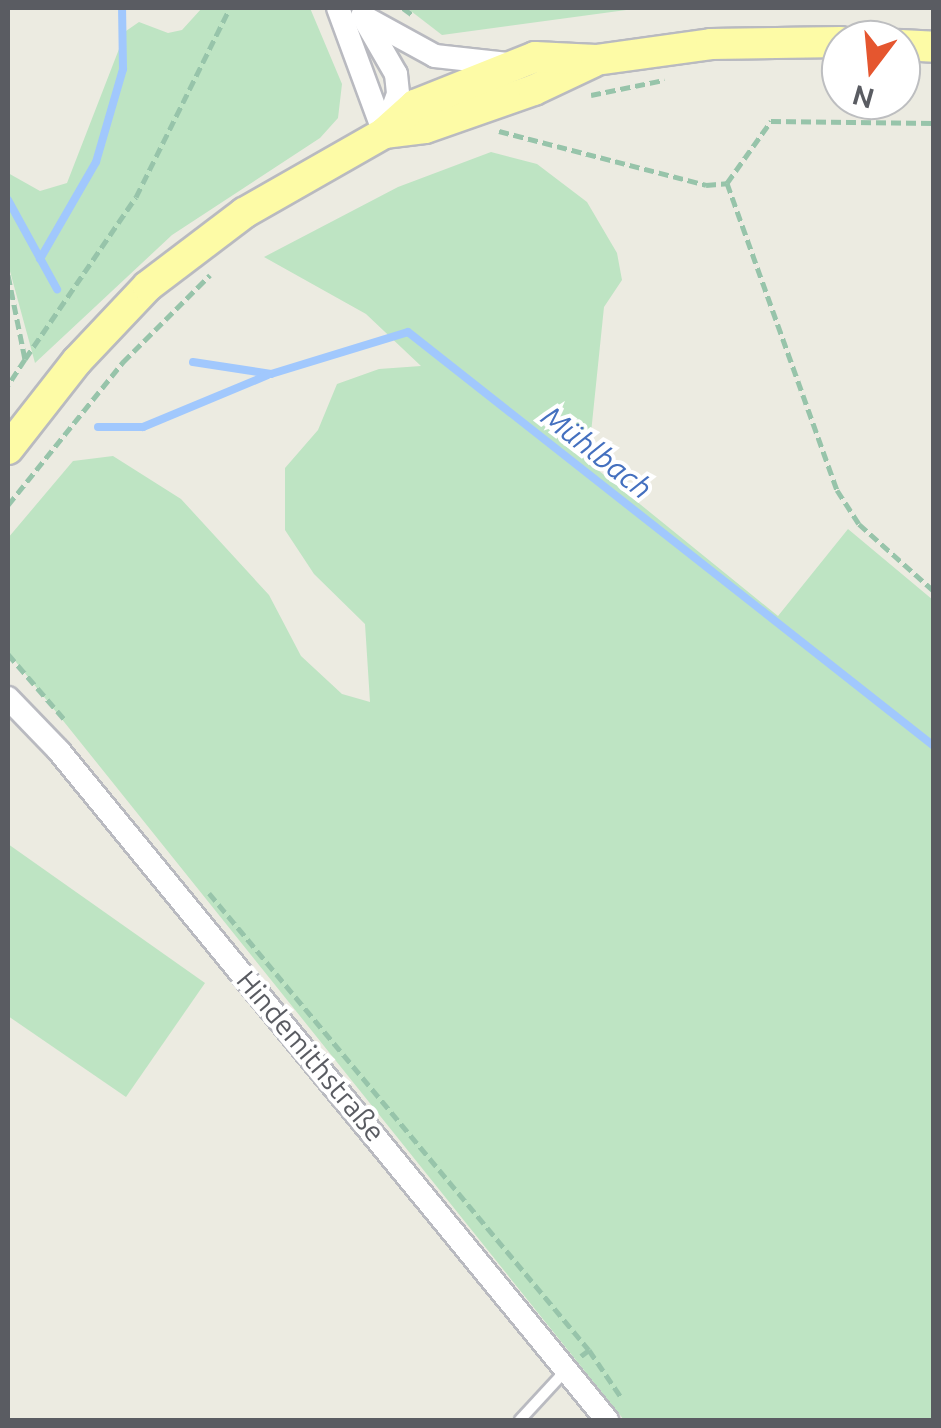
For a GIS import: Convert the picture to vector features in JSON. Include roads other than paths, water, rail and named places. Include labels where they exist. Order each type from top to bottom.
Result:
[{"type":"main road","points":[[8,449],[77,361],[148,286],[278,190],[384,133],[414,105],[509,64],[535,57],[596,60],[711,44],[821,42]]},
{"type":"main road","points":[[384,133],[439,123],[596,60]]},
{"type":"street","points":[[338,8],[384,133]]},
{"type":"street","points":[[358,12],[396,74],[398,94],[384,133]]},
{"type":"street","points":[[358,12],[436,56],[509,64]]},
{"type":"street","name":"Hindemithstraße","points":[[8,698],[59,751],[607,1420]]},
{"type":"lane","points":[[520,1420],[568,1368]]},
{"type":"waterway","points":[[40,259],[96,162],[123,69],[122,8]]},
{"type":"waterway","name":"Mühlbach","points":[[8,200],[57,289]]},
{"type":"waterway","name":"Mühlbach","points":[[193,362],[271,374],[408,332],[934,746]]},
{"type":"waterway","points":[[98,427],[143,427],[268,375]]}]
